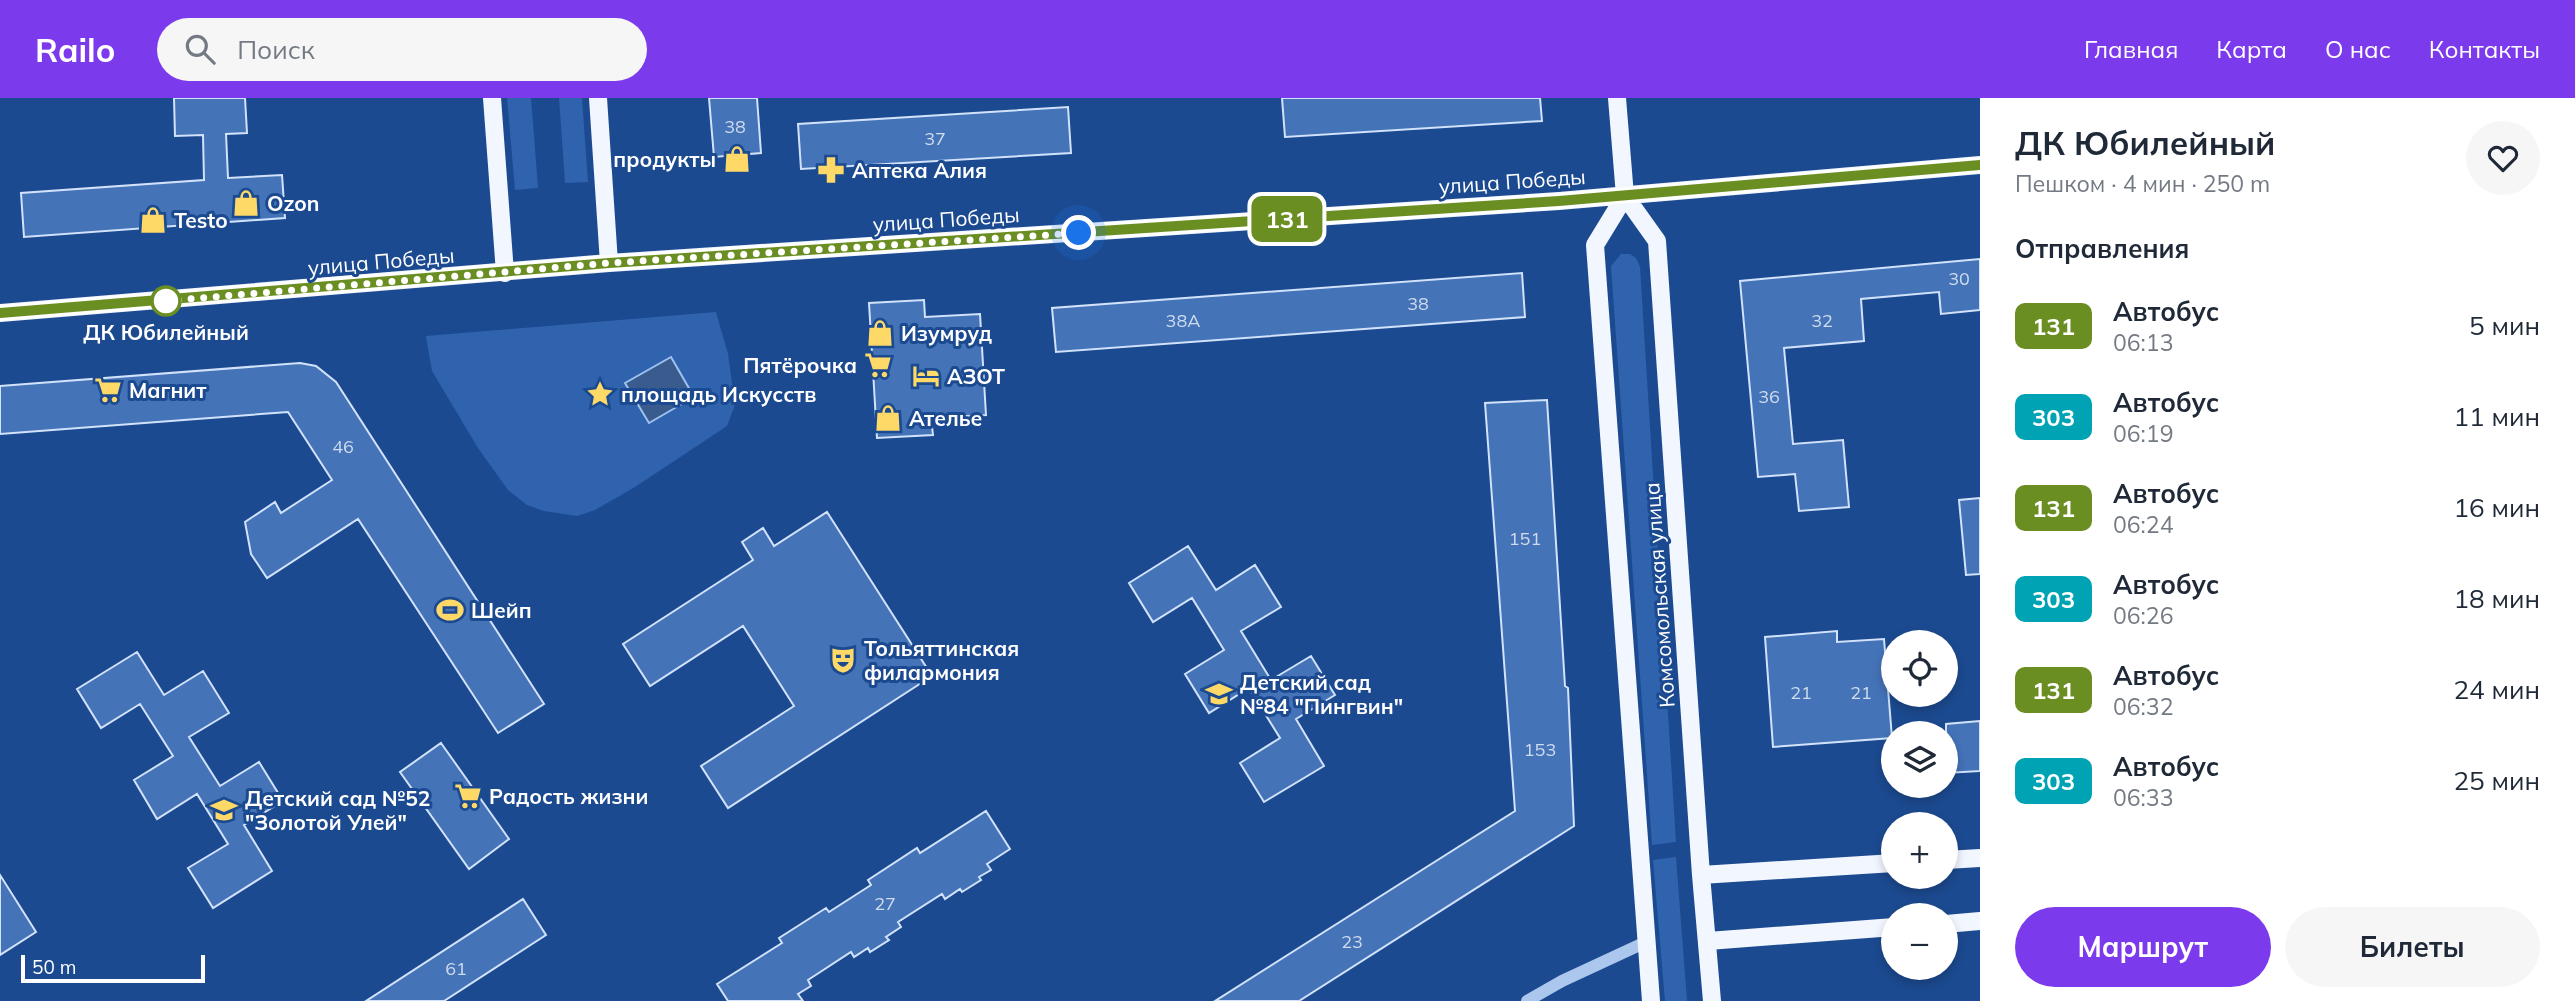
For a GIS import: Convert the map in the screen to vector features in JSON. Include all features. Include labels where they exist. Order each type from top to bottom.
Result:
[{"type":"main road","points":[[492,98],[505,273]]},
{"type":"main road","points":[[598,98],[609,263]]},
{"type":"main road","points":[[1617,98],[1625,195]]},
{"type":"main road","name":"улица Победы","points":[[0,313],[609,263],[1625,195],[1980,165]]},
{"type":"main road","name":"Комсомольская улица","points":[[1651,1001],[1595,245],[1625,195],[1657,241],[1712,1001]]},
{"type":"main road","points":[[1958,859],[1980,858]]},
{"type":"main road","points":[[1701,875],[1881,864]]},
{"type":"main road","points":[[1958,923],[1980,921]]},
{"type":"main road","points":[[1707,940],[1881,929]]},
{"type":"street","points":[[1527,1001],[1562,981],[1646,942]]},
{"type":"shaded area","points":[[507,98],[531,98],[538,188],[515,190]]},
{"type":"shaded area","points":[[559,98],[582,98],[588,182],[565,183]]},
{"type":"shaded area","points":[[1621,254],[1630,254],[1636,258],[1640,267],[1676,842],[1652,845],[1611,266]]},
{"type":"shaded area","points":[[716,312],[728,354],[735,405],[727,426],[635,487],[595,510],[577,516],[544,511],[527,505],[508,490],[478,448],[432,371],[426,336]]},
{"type":"shaded area","points":[[671,357],[694,397],[649,423],[625,383]]},
{"type":"shaded area","points":[[1676,857],[1687,1001],[1665,1001],[1653,860]]},
{"type":"building","points":[[174,98],[245,98],[247,133],[226,134],[228,178],[282,175],[285,218],[24,237],[21,193],[204,180],[203,135],[175,136]]},
{"type":"building","points":[[709,98],[757,98],[761,153],[714,157]]},
{"type":"building","points":[[1282,98],[1540,98],[1542,121],[1285,137]]},
{"type":"building","points":[[1068,107],[1071,153],[801,169],[798,124]]},
{"type":"building","points":[[1980,259],[1980,310],[1941,314],[1939,292],[1861,299],[1864,341],[1784,348],[1793,444],[1843,440],[1849,507],[1799,511],[1795,474],[1758,477],[1740,281]]},
{"type":"building","points":[[1522,273],[1525,317],[1056,352],[1052,308]]},
{"type":"building","name":"АЗОТ","points":[[924,300],[925,317],[980,314],[986,415],[931,418],[933,435],[877,438],[869,303]]},
{"type":"building","points":[[300,363],[316,366],[336,382],[544,704],[498,733],[358,519],[267,578],[251,554],[245,522],[275,502],[281,513],[332,480],[288,412],[0,434],[0,386]]},
{"type":"building","points":[[1547,400],[1565,686],[1568,688],[1574,826],[1299,1001],[1215,1001],[1515,811],[1485,403]]},
{"type":"building","points":[[1980,498],[1980,574],[1966,575],[1959,500]]},
{"type":"building","name":"Тольяттинская филармония","points":[[827,512],[932,676],[728,808],[701,766],[794,706],[743,626],[650,686],[623,644],[753,560],[742,542],[763,528],[774,546]]},
{"type":"building","points":[[1188,546],[1216,590],[1255,565],[1281,607],[1241,631],[1271,680],[1311,656],[1335,695],[1296,719],[1324,766],[1264,802],[1240,763],[1280,738],[1249,688],[1209,713],[1185,674],[1224,650],[1192,598],[1153,622],[1129,583]]},
{"type":"building","points":[[1837,631],[1837,642],[1881,639],[1881,707],[1889,707],[1891,721],[1881,721],[1881,739],[1773,747],[1765,637]]},
{"type":"building","points":[[137,652],[164,695],[203,671],[229,713],[189,737],[220,786],[259,762],[283,801],[244,825],[272,871],[213,908],[188,868],[228,844],[197,794],[157,819],[134,780],[173,756],[140,704],[101,728],[77,689]]},
{"type":"building","points":[[1980,721],[1980,771],[1958,772],[1958,723]]},
{"type":"building","points":[[441,743],[509,839],[469,869],[400,772]]},
{"type":"building","points":[[986,811],[1010,849],[987,864],[991,870],[979,877],[981,880],[945,899],[942,894],[898,922],[901,927],[886,937],[889,940],[870,952],[868,948],[854,957],[851,952],[808,980],[811,986],[798,994],[803,1001],[728,1001],[717,984],[782,943],[779,938],[826,908],[829,912],[871,885],[868,880],[917,848],[920,853]]},
{"type":"building","points":[[0,875],[36,932],[0,955]]},
{"type":"building","points":[[523,899],[546,935],[444,1001],[366,1001]]},
{"type":"bus line","name":"131","points":[[0,313],[609,263],[1559,201],[1980,165]]},
{"type":"place","name":"продукты","points":[[737,159]]},
{"type":"place","name":"Аптека Алия","points":[[831,170]]},
{"type":"place","name":"Ozon","points":[[246,203]]},
{"type":"place","name":"Testo","points":[[153,220]]},
{"type":"place","name":"ДК Юбилейный","points":[[166,301]]},
{"type":"place","name":"Изумруд","points":[[880,333]]},
{"type":"place","name":"Пятёрочка","points":[[878,365]]},
{"type":"place","name":"АЗОТ","points":[[926,376]]},
{"type":"place","name":"Магнит","points":[[108,390]]},
{"type":"place","name":"площадь Искусств","points":[[600,394]]},
{"type":"place","name":"Ателье","points":[[888,418]]},
{"type":"place","name":"Шейп","points":[[450,610]]},
{"type":"place","name":"Тольяттинская филармония","points":[[843,660]]},
{"type":"place","name":"Детский сад №84 \"Пингвин\"","points":[[1219,694]]},
{"type":"place","name":"Радость жизни","points":[[468,796]]},
{"type":"place","name":"Детский сад №52 \"Золотой Улей\"","points":[[224,810]]},
{"type":"route","points":[[166,301],[609,263],[1079,233]]}]
